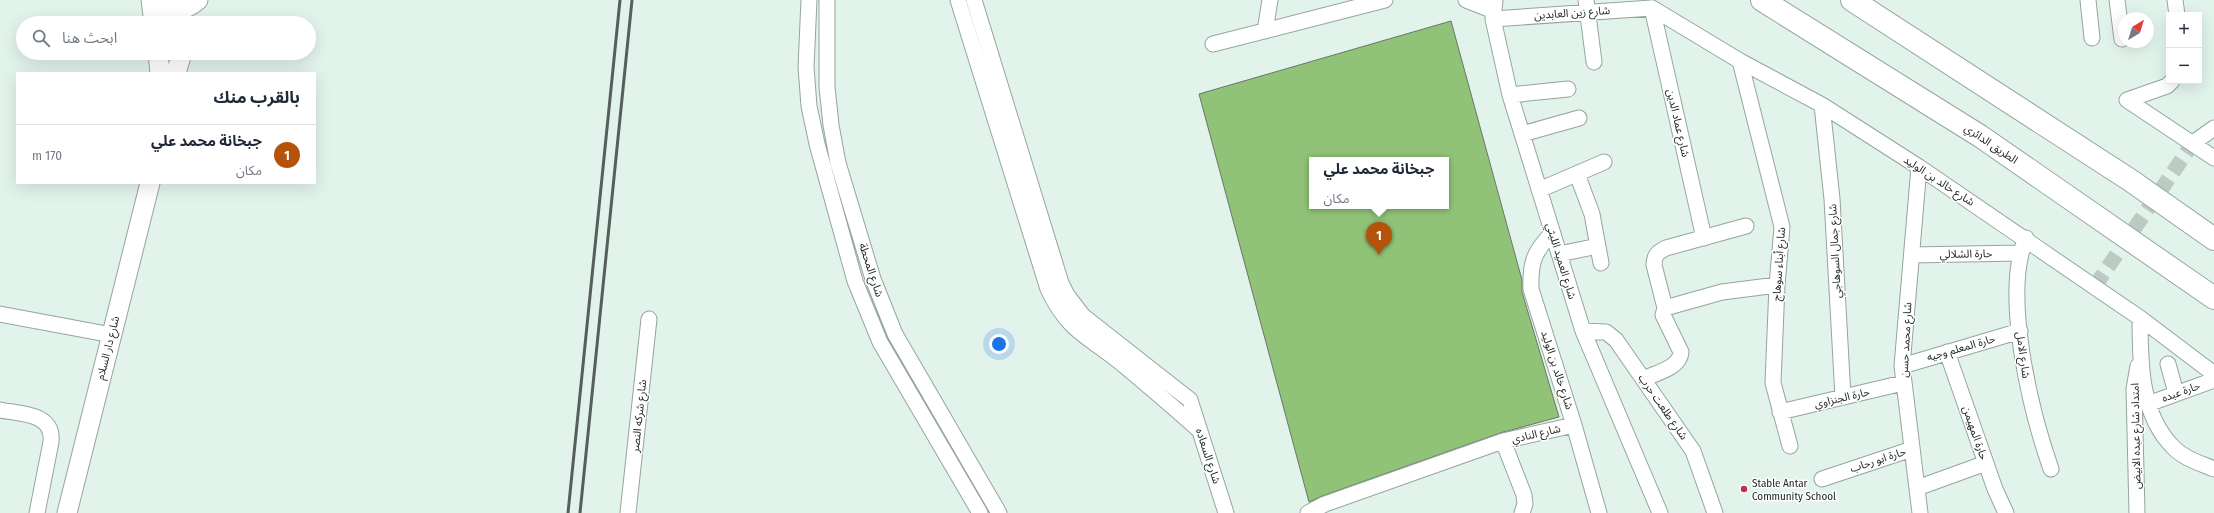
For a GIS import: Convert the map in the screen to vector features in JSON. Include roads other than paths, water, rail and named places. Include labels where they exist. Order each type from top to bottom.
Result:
[{"type":"highway","name":"الطريق الدائري","points":[[1762,0],[1980,136],[2214,298]]},
{"type":"highway","points":[[1852,0],[2123,175],[2214,239]]},
{"type":"main road","points":[[152,0],[161,6],[176,10],[191,6],[199,0]]},
{"type":"main road","points":[[152,0],[153,16]]},
{"type":"main road","points":[[193,16],[199,0]]},
{"type":"main road","points":[[159,60],[160,72]]},
{"type":"main road","points":[[176,72],[180,60]]},
{"type":"main road","name":"شارع دار السلام","points":[[67,513],[150,184]]},
{"type":"street","name":"شارع المحطة","points":[[809,0],[806,67],[809,106],[817,144],[855,281],[880,342],[980,513]]},
{"type":"street","name":"شارع المحطة","points":[[827,0],[827,87],[832,131],[838,162],[875,285],[895,334],[999,513]]},
{"type":"street","points":[[958,0],[1048,289],[1062,315],[1072,327],[1129,361]]},
{"type":"street","points":[[974,0],[1061,283],[1067,295],[1083,316],[1201,431]]},
{"type":"street","points":[[1265,31],[1270,0]]},
{"type":"street","points":[[1212,44],[1386,0]]},
{"type":"street","name":"شارع زين العابدين","points":[[1466,0],[1494,10],[1586,6],[1652,8]]},
{"type":"street","points":[[2088,0],[2092,38]]},
{"type":"street","points":[[2117,0],[2119,12]]},
{"type":"street","points":[[2175,0],[2177,12]]},
{"type":"street","points":[[1586,6],[1594,62]]},
{"type":"street","name":"شارع خالد بن الوليد","points":[[1652,8],[1740,61],[1822,105],[1919,167],[2026,238],[2140,318],[2214,374]]},
{"type":"street","name":"شارع عماد الدين","points":[[1652,8],[1704,238]]},
{"type":"street","name":"شارع العميد الليثي","points":[[1494,10],[1510,95],[1583,331],[1660,513]]},
{"type":"street","name":"شارع أبناء سوهاج","points":[[1740,61],[1782,227],[1777,285],[1773,383],[1790,446]]},
{"type":"street","points":[[2169,84],[2127,100],[2214,158]]},
{"type":"street","points":[[1510,95],[1568,89]]},
{"type":"street","name":"شارع جمال السوهاجي","points":[[1822,105],[1832,199],[1843,397]]},
{"type":"street","points":[[1522,134],[1579,118]]},
{"type":"street","points":[[2193,143],[2214,128]]},
{"type":"street","points":[[1539,190],[1604,162]]},
{"type":"street","name":"شارع محمد حسن","points":[[1919,167],[1902,366],[1920,513]]},
{"type":"street","points":[[1577,174],[1592,214],[1601,264]]},
{"type":"street","points":[[1643,379],[1673,365],[1680,358],[1680,352],[1664,315],[1665,308],[1654,258],[1658,252],[1666,248],[1746,226]]},
{"type":"street","name":"شارع خالد بن الوليد","points":[[1552,233],[1538,248],[1530,268],[1531,289],[1574,425],[1599,513]]},
{"type":"street","name":"شارع الامل","points":[[2026,238],[2020,253],[2017,285],[2020,331],[2028,388],[2051,469]]},
{"type":"street","points":[[1559,254],[1598,246]]},
{"type":"street","name":"حارة الشلالي","points":[[1912,255],[2020,253]]},
{"type":"street","points":[[1665,308],[1722,292],[1777,285]]},
{"type":"street","points":[[0,314],[112,335]]},
{"type":"street","points":[[2140,318],[2140,359],[2148,404],[2163,436],[2174,448],[2188,459],[2214,470]]},
{"type":"street","name":"شارع شركه النصر","points":[[628,513],[649,319]]},
{"type":"street","name":"شارع طلعت حرب","points":[[1583,331],[1606,332],[1612,335],[1693,451],[1715,513]]},
{"type":"street","name":"حارة المعلم وجيه","points":[[1902,366],[2020,331]]},
{"type":"street","name":"حارة المهيمن","points":[[1947,352],[1986,463],[2006,513]]},
{"type":"street","name":"امتداد شارع عبده الابيض","points":[[2137,513],[2134,389],[2140,359]]},
{"type":"street","name":"شارع السعاده","points":[[1129,361],[1190,400],[1226,513]]},
{"type":"street","points":[[2168,364],[2176,393]]},
{"type":"street","name":"حارة عبده","points":[[2148,404],[2214,380]]},
{"type":"street","name":"حارة الجنزاوي","points":[[1780,412],[1903,383]]},
{"type":"street","points":[[0,410],[36,416],[46,422],[51,431],[51,442],[37,513]]},
{"type":"street","name":"شارع النادي","points":[[1522,513],[1525,504],[1524,495],[1503,441],[1574,425]]},
{"type":"street","points":[[1308,513],[1325,504],[1503,441]]},
{"type":"street","name":"حارة ابو رحاب","points":[[1822,478],[1912,449]]},
{"type":"street","points":[[1917,488],[1986,463]]},
{"type":"tunnel","points":[[2095,286],[2193,143]]},
{"type":"railway","points":[[568,513],[620,0]]},
{"type":"railway","points":[[580,513],[632,0]]},
{"type":"place","name":"جبخانة محمد علي","points":[[1379,255]]},
{"type":"place","name":"Stable Antar Community School","points":[[1744,489]]}]
